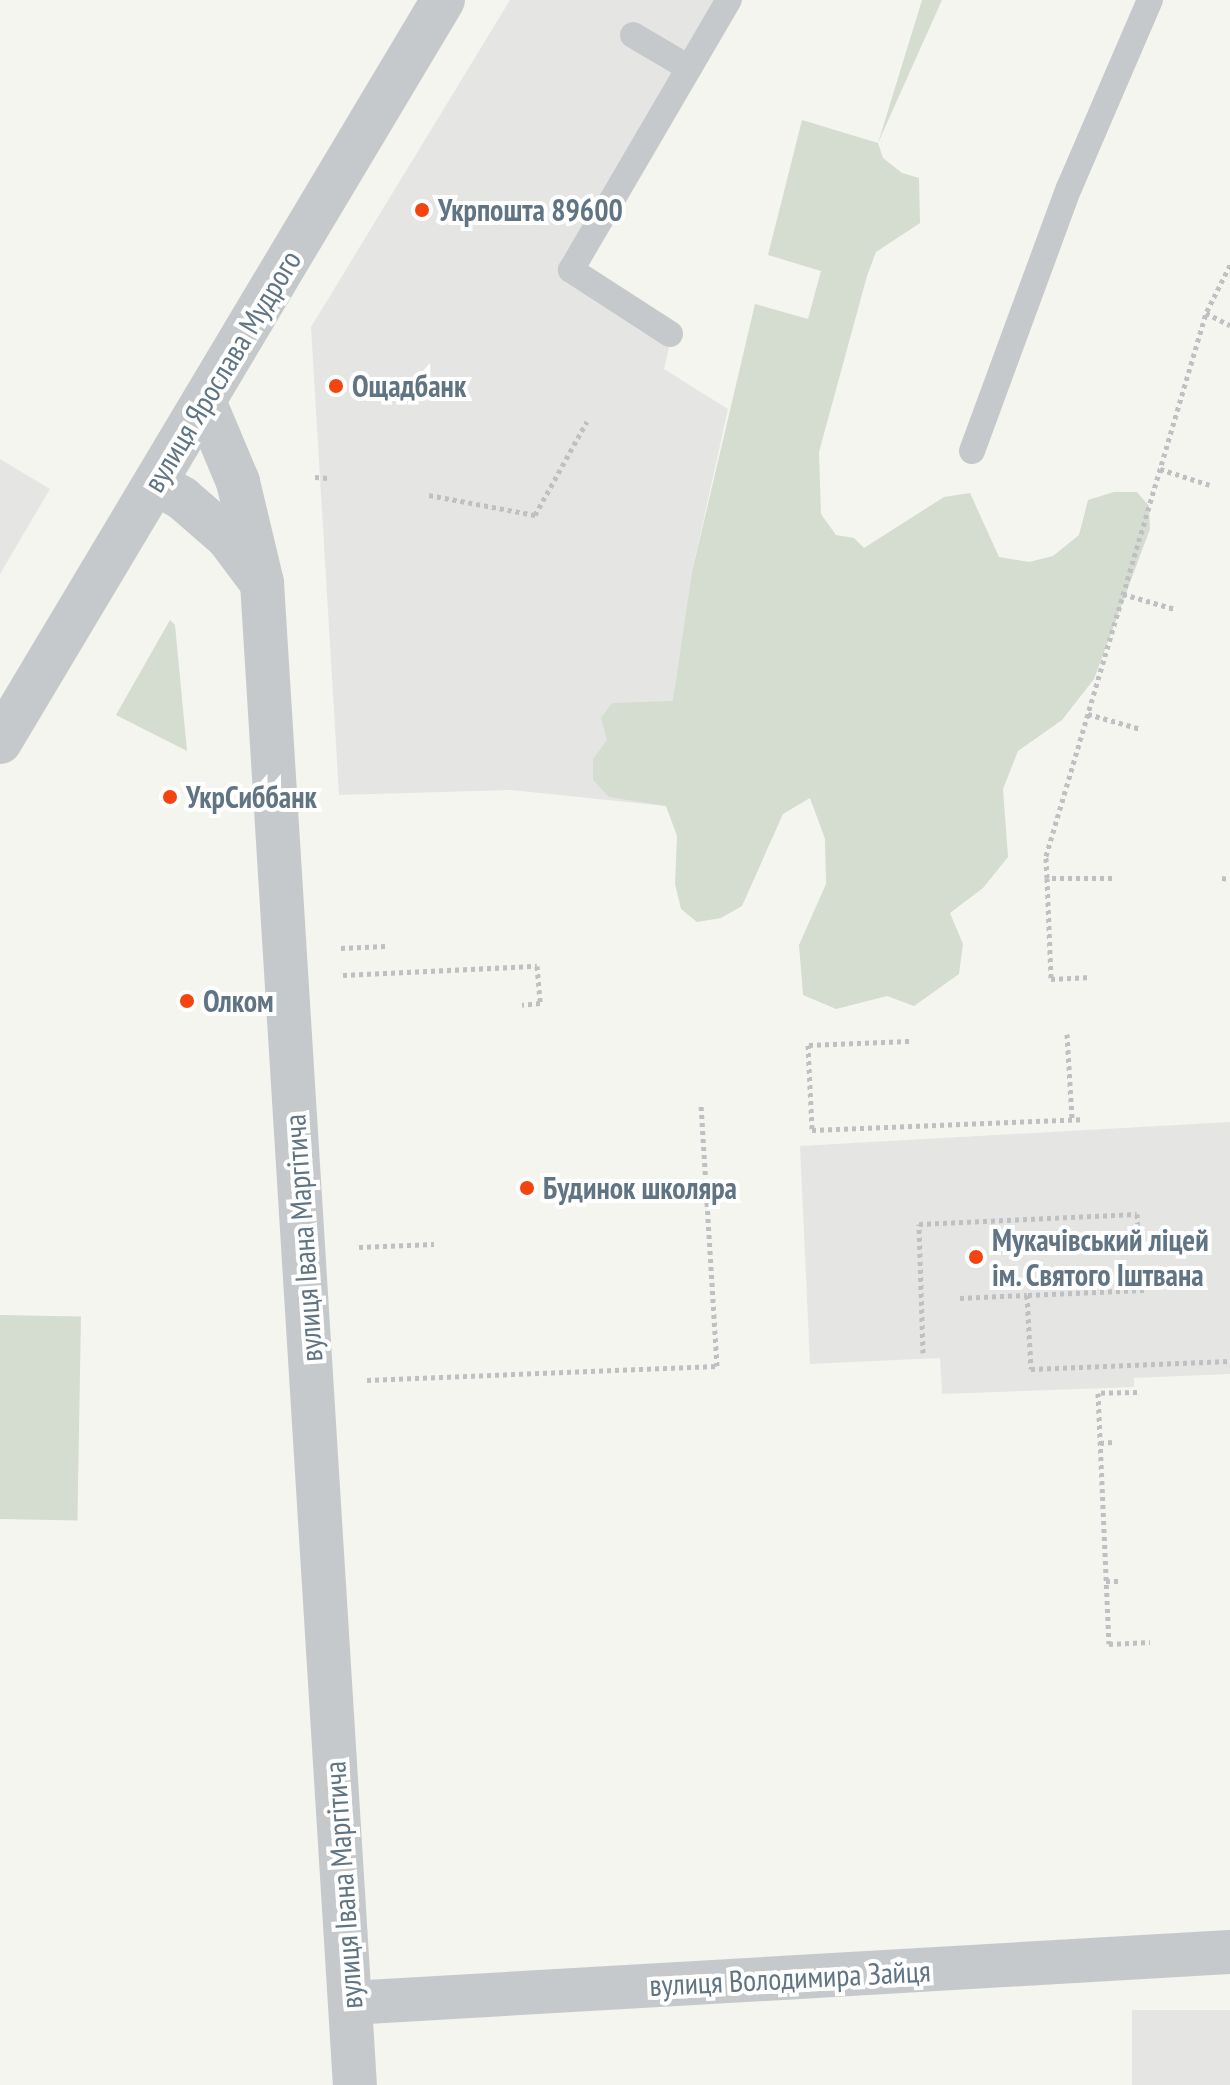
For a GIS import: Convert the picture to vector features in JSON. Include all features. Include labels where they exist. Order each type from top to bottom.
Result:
[{"type":"street","name":"вулиця Ярослава Мудрого","points":[[0,742],[443,0]]},
{"type":"street","name":"вулиця Івана Маргітича","points":[[204,401],[243,498],[262,583],[355,2085]]},
{"type":"street","points":[[155,483],[182,498],[228,538],[262,583]]},
{"type":"street","name":"вулиця Володимира Зайця","points":[[350,2003],[1230,1952]]},
{"type":"lane","points":[[670,334],[571,270],[729,0]]},
{"type":"lane","points":[[972,451],[1069,188],[1150,0]]},
{"type":"lane","points":[[633,35],[689,68]]},
{"type":"path","points":[[1091,977],[1051,979],[1046,856],[1206,313],[1230,265]]},
{"type":"path","points":[[1206,313],[1230,325]]},
{"type":"path","points":[[429,495],[535,515],[587,421]]},
{"type":"path","points":[[1160,469],[1210,485]]},
{"type":"path","points":[[315,477],[328,478]]},
{"type":"path","points":[[1123,594],[1175,609]]},
{"type":"path","points":[[1088,714],[1141,729]]},
{"type":"path","points":[[1047,878],[1112,878]]},
{"type":"path","points":[[1222,878],[1230,879]]},
{"type":"path","points":[[341,948],[386,946]]},
{"type":"path","points":[[343,975],[537,966],[540,1003],[522,1005]]},
{"type":"path","points":[[1067,1034],[1072,1119]]},
{"type":"path","points":[[909,1041],[808,1045],[812,1130],[1082,1119]]},
{"type":"path","points":[[367,1380],[717,1366],[701,1104]]},
{"type":"path","points":[[923,1353],[919,1224],[1137,1214],[1138,1235],[1146,1235]]},
{"type":"path","points":[[359,1247],[434,1244]]},
{"type":"path","points":[[960,1298],[1144,1290]]},
{"type":"path","points":[[1027,1295],[1031,1369],[1230,1361]]},
{"type":"path","points":[[1137,1392],[1098,1393],[1109,1644],[1150,1642]]},
{"type":"path","points":[[1100,1443],[1112,1442]]},
{"type":"path","points":[[1106,1581],[1121,1581]]},
{"type":"shaded area","points":[[510,0],[722,0],[560,271],[670,343],[664,369],[728,409],[692,572],[665,806],[511,790],[339,795],[311,327]]},
{"type":"shaded area","points":[[922,0],[942,0],[878,143]]},
{"type":"shaded area","points":[[802,120],[878,143],[883,158],[902,173],[919,178],[920,223],[876,252],[867,276],[819,452],[821,514],[836,535],[854,538],[864,548],[944,497],[970,493],[999,557],[1029,562],[1053,556],[1079,535],[1088,500],[1114,492],[1137,492],[1149,506],[1150,529],[1094,679],[1062,720],[1018,751],[1003,789],[1008,857],[983,888],[950,913],[963,944],[959,974],[914,1006],[887,996],[836,1009],[803,995],[799,945],[826,884],[825,839],[810,798],[783,814],[742,906],[721,918],[697,922],[681,909],[675,884],[677,836],[666,806],[609,797],[593,780],[593,759],[607,740],[601,718],[612,703],[673,701],[692,572],[755,304],[808,319],[821,271],[768,255]]},
{"type":"shaded area","points":[[0,459],[50,489],[0,574]]},
{"type":"shaded area","points":[[170,620],[175,625],[187,751],[116,715]]},
{"type":"shaded area","name":"Мукачівський ліцей ім. Святого Іштвана","points":[[1230,1122],[1230,1374],[1134,1378],[1134,1387],[942,1394],[940,1358],[810,1364],[800,1146]]},
{"type":"shaded area","points":[[0,1315],[81,1316],[77,1520],[0,1519]]},
{"type":"shaded area","points":[[1132,2010],[1230,2010],[1230,2085],[1132,2085]]},
{"type":"place","name":"Укрпошта 89600","points":[[422,210]]},
{"type":"place","name":"Ощадбанк","points":[[336,386]]},
{"type":"place","name":"УкрСиббанк","points":[[170,797]]},
{"type":"place","name":"Олком","points":[[187,1001]]},
{"type":"place","name":"Будинок школяра","points":[[527,1188]]},
{"type":"place","name":"Мукачівський ліцей ім. Святого Іштвана","points":[[976,1257]]}]
